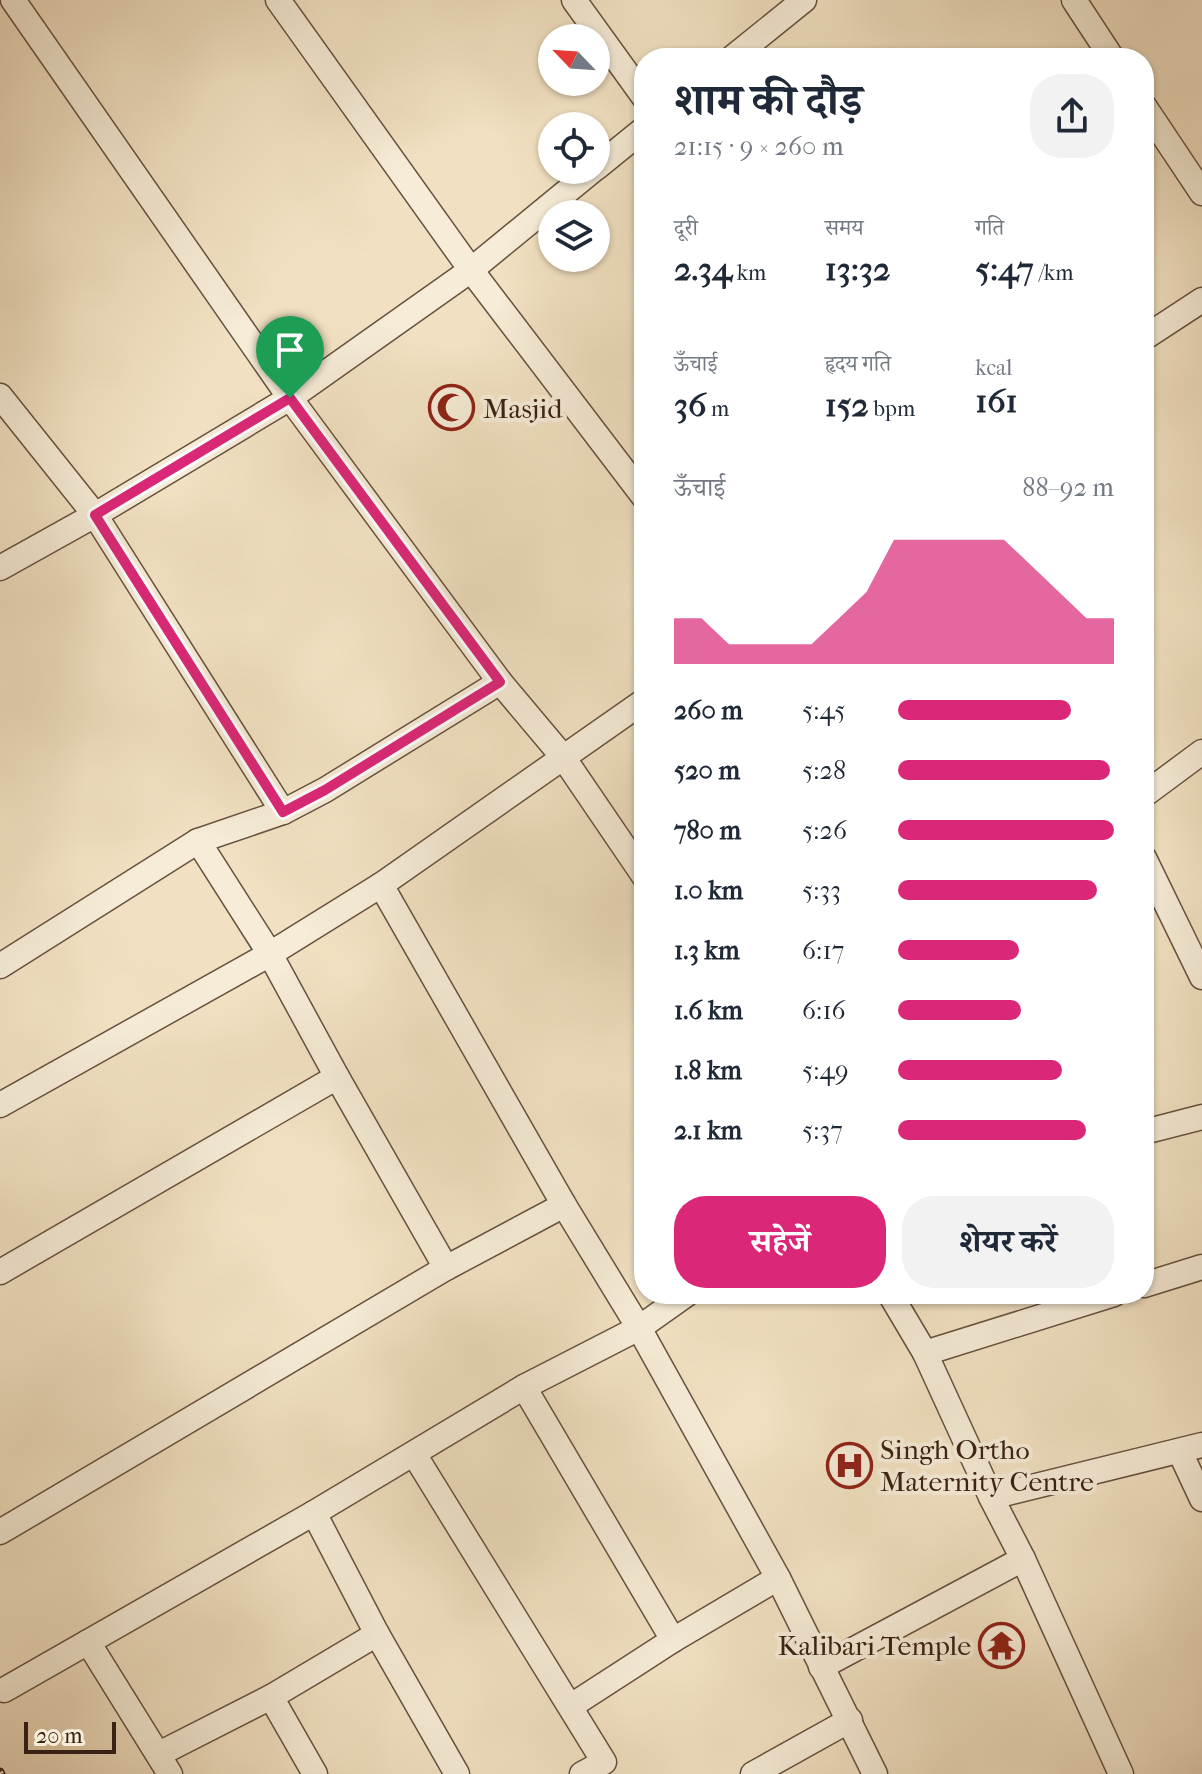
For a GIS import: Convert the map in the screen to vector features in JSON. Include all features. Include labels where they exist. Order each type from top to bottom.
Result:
[{"type":"street","points":[[13,0],[290,398],[500,682],[563,757],[634,861]]},
{"type":"street","points":[[278,0],[471,270],[634,484]]},
{"type":"street","points":[[574,0],[634,83]]},
{"type":"street","points":[[744,48],[804,0]]},
{"type":"street","points":[[1074,0],[1105,48]]},
{"type":"street","points":[[1154,121],[1202,193]]},
{"type":"street","points":[[610,157],[634,137]]},
{"type":"street","points":[[0,568],[290,398],[471,270],[577,184]]},
{"type":"street","points":[[1154,331],[1202,300]]},
{"type":"street","points":[[2,402],[95,515],[283,812]]},
{"type":"street","points":[[0,966],[198,841],[283,812],[325,790],[500,682]]},
{"type":"street","points":[[0,1105],[270,954],[381,885],[634,708]]},
{"type":"street","points":[[1154,788],[1202,752]]},
{"type":"street","points":[[198,841],[270,954],[446,1268]]},
{"type":"street","points":[[1154,879],[1202,977]]},
{"type":"street","points":[[381,885],[564,1205],[639,1328],[778,1578],[875,1774]]},
{"type":"street","points":[[0,1272],[337,1077]]},
{"type":"street","points":[[1154,1129],[1202,1117]]},
{"type":"street","points":[[3,1522],[446,1268],[564,1205]]},
{"type":"street","points":[[1154,1282],[1202,1267]]},
{"type":"street","points":[[4,1690],[314,1513],[524,1387],[639,1328],[673,1304]]},
{"type":"street","points":[[896,1304],[925,1353],[1121,1774]]},
{"type":"street","points":[[925,1353],[1082,1304]]},
{"type":"street","points":[[524,1387],[673,1640]]},
{"type":"street","points":[[991,1497],[1191,1448],[1202,1499]]},
{"type":"street","points":[[414,1454],[604,1762],[582,1774]]},
{"type":"street","points":[[314,1513],[377,1634],[457,1774]]},
{"type":"street","points":[[821,1667],[1023,1559]]},
{"type":"street","points":[[571,1706],[673,1640],[778,1578]]},
{"type":"street","points":[[88,1642],[165,1764],[377,1634]]},
{"type":"street","points":[[271,1697],[315,1774]]},
{"type":"street","points":[[753,1774],[850,1720]]},
{"type":"place","name":"Masjid","points":[[452,408]]},
{"type":"place","name":"Singh Ortho Maternity Centre","points":[[849,1465]]},
{"type":"place","name":"Kalibari Temple","points":[[1002,1645]]},
{"type":"route","points":[[290,398],[500,682],[325,790],[283,812],[95,515],[290,398]]}]
